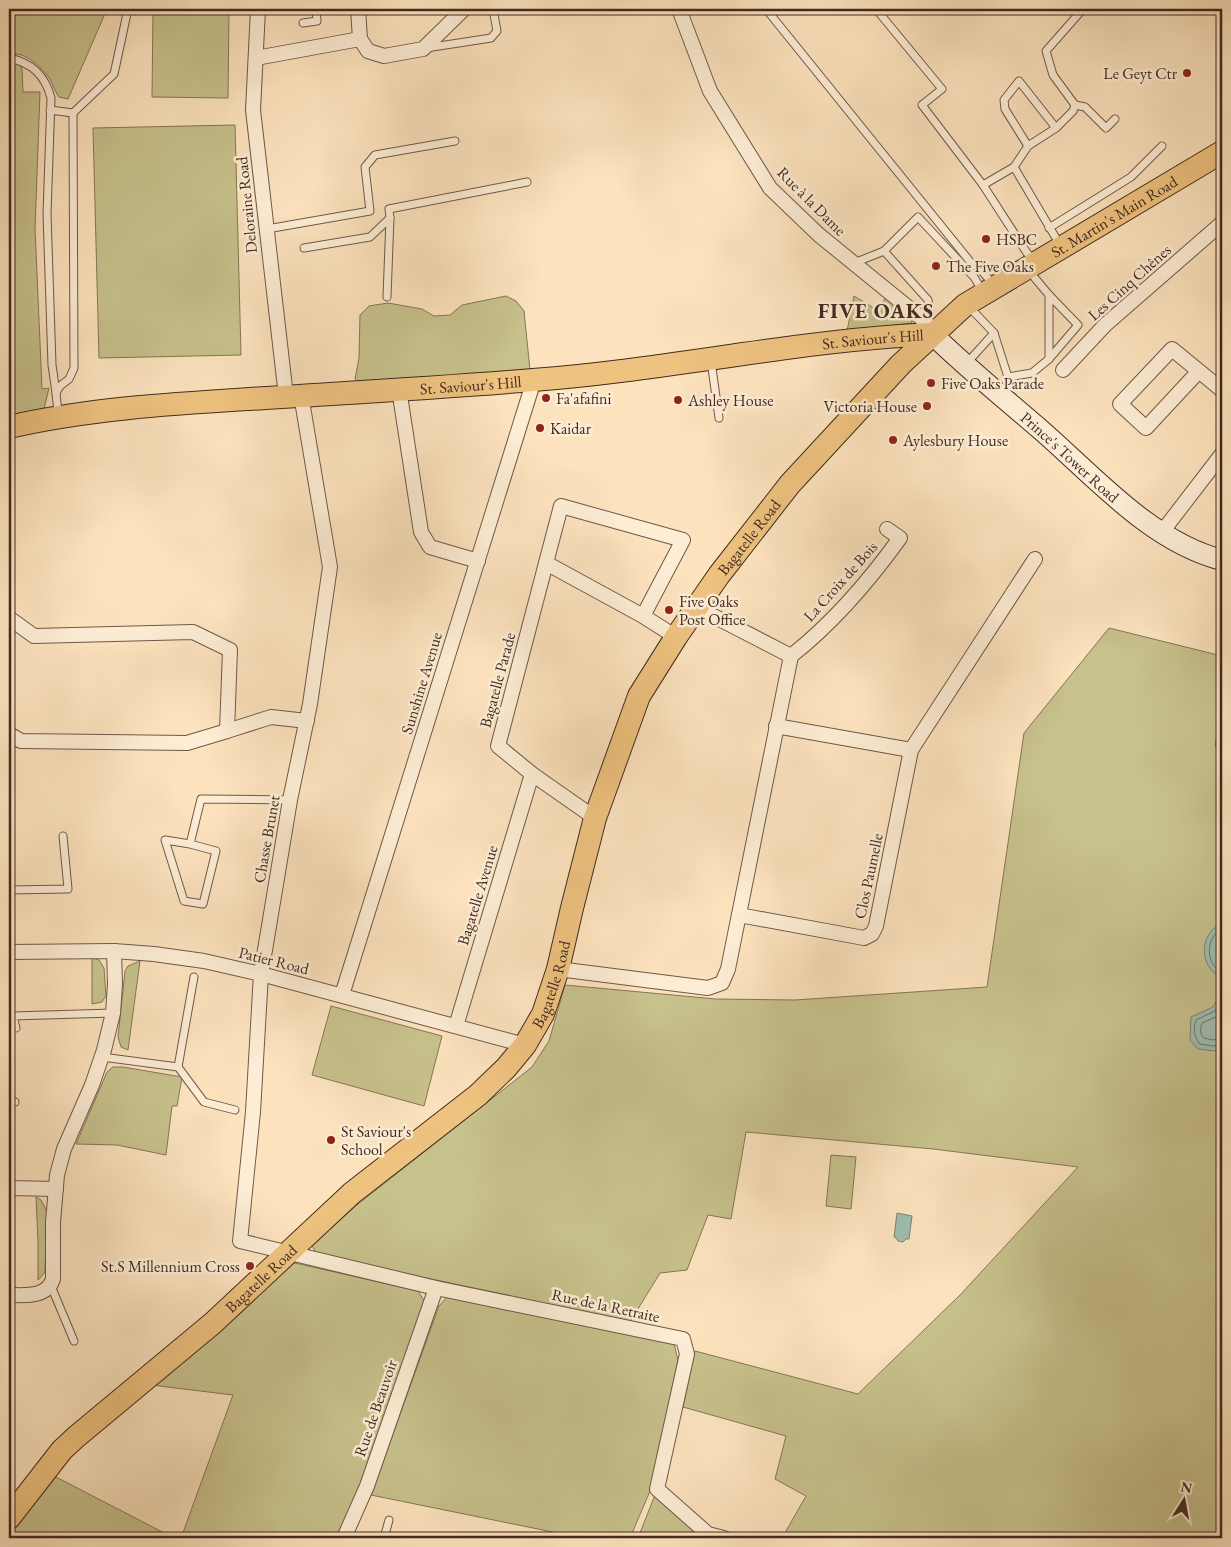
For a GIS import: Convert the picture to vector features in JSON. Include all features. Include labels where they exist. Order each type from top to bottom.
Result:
[{"type":"main road","name":"St. Martin's Main Road","points":[[929,328],[1222,152]]},
{"type":"main road","name":"St. Saviour's Hill","points":[[9,427],[59,416],[157,405],[534,380],[632,369],[806,344],[883,336],[929,328]]},
{"type":"main road","name":"Bagatelle Road","points":[[9,1518],[62,1450],[213,1323],[352,1193],[478,1096],[506,1068],[525,1045],[543,1014],[558,969],[595,818],[639,696],[676,637],[698,608],[719,575],[790,484],[902,364],[929,328]]},
{"type":"main road","name":"Prince's Tower Road","points":[[929,328],[964,366],[1042,431],[1108,493],[1188,549],[1222,560]]},
{"type":"main road","points":[[883,336],[899,341],[903,351],[902,364]]},
{"type":"street","name":"Deloraine Road","points":[[258,9],[253,110],[267,229],[293,396]]},
{"type":"street","points":[[358,9],[360,39],[368,51],[384,56],[423,49],[464,9]]},
{"type":"street","name":"Rue à la Dame","points":[[679,9],[710,91],[770,188],[819,236],[929,328]]},
{"type":"street","points":[[256,58],[360,39]]},
{"type":"street","name":"Les Cinq Chênes","points":[[1063,370],[1105,325],[1222,223]]},
{"type":"street","points":[[1199,371],[1146,428],[1120,404],[1172,349],[1199,371],[1222,390]]},
{"type":"street","name":"Sunshine Avenue","points":[[342,995],[534,380]]},
{"type":"street","points":[[399,389],[421,532],[430,547],[478,561]]},
{"type":"street","name":"Chasse Brunet","points":[[289,1252],[240,1241],[253,1112],[261,974],[290,800],[307,721],[330,567],[293,396]]},
{"type":"street","points":[[1162,532],[1222,454]]},
{"type":"street","name":"Bagatelle Parade","points":[[595,818],[532,774],[498,746],[562,506],[683,540],[643,616]]},
{"type":"street","name":"La Croix de Bois","points":[[791,656],[818,632],[874,574],[900,538],[887,529]]},
{"type":"street","name":"Clos Paumelle","points":[[739,915],[864,938],[872,934],[876,926],[911,750],[1035,559]]},
{"type":"street","points":[[546,563],[643,616],[676,637]]},
{"type":"street","points":[[558,969],[708,988],[722,983],[728,969],[791,656],[698,608]]},
{"type":"street","points":[[9,618],[34,636],[193,632],[230,650],[227,731]]},
{"type":"street","points":[[9,734],[21,741],[187,743],[271,717],[307,721]]},
{"type":"street","points":[[776,726],[911,750]]},
{"type":"street","name":"Bagatelle Avenue","points":[[456,1026],[532,774]]},
{"type":"street","points":[[9,1295],[34,1294],[51,1286],[53,1279],[57,1175],[64,1149],[102,1057],[113,1013],[115,984],[114,951]]},
{"type":"street","name":"Patier Road","points":[[9,952],[114,951],[204,961],[342,995],[525,1045]]},
{"type":"street","points":[[9,1188],[56,1189]]},
{"type":"street","name":"Rue de la Retraite","points":[[289,1252],[436,1288],[683,1339],[687,1354],[657,1489],[708,1534],[724,1538]]},
{"type":"street","name":"Rue de Beauvoir","points":[[344,1538],[367,1486],[436,1288]]},
{"type":"lane","points":[[56,393],[60,386],[70,379],[74,368],[73,113],[114,74],[128,9]]},
{"type":"lane","points":[[303,23],[317,21],[316,9]]},
{"type":"lane","points":[[423,49],[491,38],[497,30],[493,9]]},
{"type":"lane","points":[[766,9],[972,264],[981,270],[990,290]]},
{"type":"lane","points":[[876,9],[942,89],[922,105],[983,185],[1049,295],[1078,325],[1049,359],[1032,373],[1008,377],[994,333],[965,305]]},
{"type":"lane","points":[[1083,9],[1046,50],[1053,74],[1076,105],[1085,107],[1106,128],[1115,119]]},
{"type":"lane","points":[[9,58],[17,59],[34,68],[47,83],[51,98],[48,214],[52,365],[59,416]]},
{"type":"lane","points":[[1028,146],[1005,109],[1004,100],[1019,81],[1056,128]]},
{"type":"lane","points":[[983,185],[1014,167],[1028,146],[1056,128],[1073,111],[1076,105]]},
{"type":"lane","points":[[50,110],[73,113]]},
{"type":"lane","points":[[267,229],[370,211],[366,167],[375,155],[455,142]]},
{"type":"lane","points":[[1050,228],[1131,177],[1162,146]]},
{"type":"lane","points":[[1014,167],[1061,248]]},
{"type":"lane","points":[[388,297],[389,209],[527,182]]},
{"type":"lane","points":[[854,264],[884,251],[918,217],[974,277],[990,290]]},
{"type":"lane","points":[[304,248],[370,237],[390,218]]},
{"type":"lane","points":[[884,251],[928,300],[929,328]]},
{"type":"lane","points":[[1049,295],[1049,359]]},
{"type":"lane","points":[[964,366],[994,333]]},
{"type":"lane","points":[[710,358],[719,418]]},
{"type":"lane","points":[[190,844],[201,799],[290,800]]},
{"type":"lane","points":[[9,890],[68,889],[62,836]]},
{"type":"lane","points":[[165,840],[190,844],[216,851],[204,904],[184,901],[165,840]]},
{"type":"lane","points":[[194,977],[178,1066],[204,1102],[235,1110]]},
{"type":"lane","points":[[16,1028],[13,1016],[113,1013]]},
{"type":"lane","points":[[102,1057],[178,1066]]},
{"type":"lane","points":[[51,1286],[74,1341]]},
{"type":"lane","points":[[384,1538],[389,1520]]},
{"type":"shaded area","points":[[9,9],[107,9],[68,99],[59,97],[50,79],[34,62],[25,56],[15,54],[22,69],[23,92],[40,92],[35,228],[42,389],[49,388],[44,409],[9,418]]},
{"type":"shaded area","points":[[153,9],[229,9],[228,98],[152,97]]},
{"type":"shaded area","points":[[235,125],[241,355],[99,358],[93,128]]},
{"type":"shaded area","points":[[888,295],[910,314],[912,323],[847,331],[854,296],[877,310]]},
{"type":"shaded area","points":[[506,296],[516,301],[524,311],[530,370],[361,384],[355,379],[359,358],[360,315],[369,306],[388,303],[422,309],[434,316],[450,315],[462,305]]},
{"type":"shaded area","points":[[1109,628],[1222,656],[1222,712],[1215,746],[1222,751],[1222,1538],[782,1538],[806,1496],[775,1479],[786,1436],[683,1407],[695,1351],[858,1394],[961,1294],[1078,1167],[933,1149],[746,1132],[731,1219],[708,1215],[687,1270],[660,1273],[630,1322],[316,1254],[312,1245],[358,1204],[532,1067],[549,1041],[565,985],[716,999],[795,1000],[987,987],[1024,733]]},
{"type":"shaded area","points":[[92,957],[99,960],[104,968],[106,996],[102,1002],[92,1004]]},
{"type":"shaded area","points":[[140,961],[128,1050],[121,1047],[118,1037],[125,971],[128,966]]},
{"type":"shaded area","points":[[331,1006],[442,1036],[424,1106],[312,1075]]},
{"type":"shaded area","points":[[113,1067],[182,1077],[177,1106],[172,1106],[166,1155],[117,1145],[76,1144],[107,1072]]},
{"type":"shaded area","points":[[831,1155],[856,1157],[851,1209],[826,1206]]},
{"type":"shaded area","points":[[36,1197],[41,1200],[47,1211],[45,1272],[38,1280],[38,1242]]},
{"type":"shaded area","points":[[295,1263],[418,1291],[427,1305],[358,1496],[339,1538],[181,1538],[233,1395],[151,1385],[284,1267]]},
{"type":"shaded area","points":[[447,1297],[674,1344],[678,1360],[650,1491],[630,1538],[582,1538],[371,1495],[439,1306]]},
{"type":"shaded area","points":[[54,1476],[174,1538],[9,1538],[9,1535]]},
{"type":"shaded area","points":[[655,1495],[705,1538],[638,1538]]},
{"type":"water","points":[[1222,923],[1222,982],[1221,978],[1208,965],[1204,950],[1209,934]]},
{"type":"water","points":[[1222,991],[1222,1049],[1214,1051],[1198,1049],[1190,1040],[1191,1017],[1213,1007]]},
{"type":"water","points":[[897,1213],[912,1216],[909,1239],[903,1242],[898,1241],[894,1237]]},
{"type":"place","name":"Le Geyt Ctr","points":[[1187,73]]},
{"type":"place","name":"HSBC","points":[[986,239]]},
{"type":"place","name":"The Five Oaks","points":[[936,266]]},
{"type":"place","name":"Five Oaks Parade","points":[[931,383]]},
{"type":"place","name":"Fa'afafini","points":[[546,398]]},
{"type":"place","name":"Ashley House","points":[[678,400]]},
{"type":"place","name":"Victoria House","points":[[927,406]]},
{"type":"place","name":"Kaidar","points":[[540,428]]},
{"type":"place","name":"Aylesbury House","points":[[893,440]]},
{"type":"place","name":"Five Oaks Post Office","points":[[669,610]]},
{"type":"place","name":"St Saviour's School","points":[[331,1140]]},
{"type":"place","name":"St.S Millennium Cross","points":[[250,1266]]},
{"type":"district","name":"FIVE OAKS","points":[[876,311]]}]
